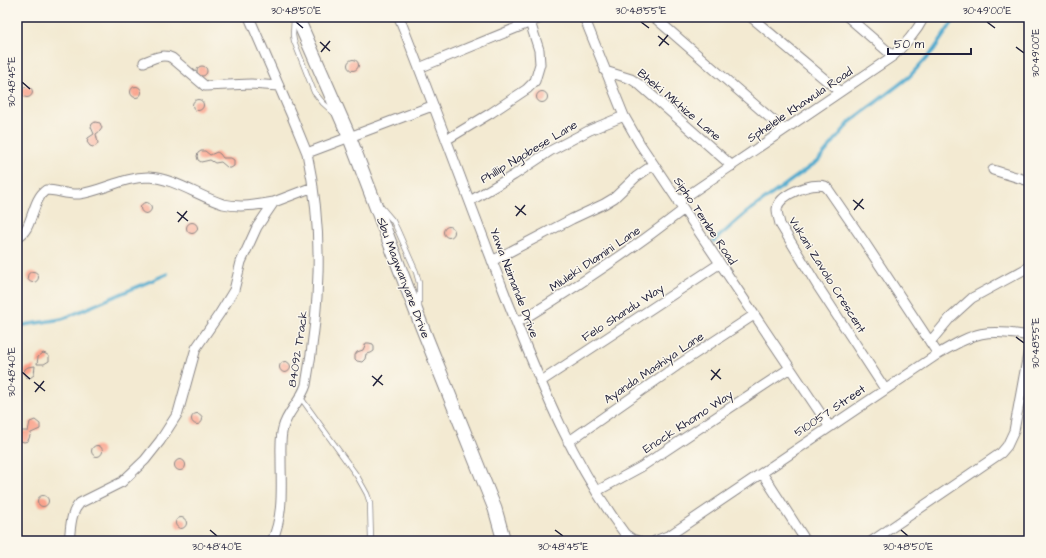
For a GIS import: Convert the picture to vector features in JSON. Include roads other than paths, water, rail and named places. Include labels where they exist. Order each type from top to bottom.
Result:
[{"type":"main road","name":"Sbu Magwanyane Drive","points":[[297,17],[349,136],[419,319],[495,509],[504,541]]},
{"type":"street","name":"84092 Track","points":[[249,17],[300,132],[307,153],[313,187],[318,235],[318,297],[308,372],[306,385],[301,398],[288,415],[283,427],[281,439],[282,496],[280,517],[272,541]]},
{"type":"street","name":"Yawa Nzimande Drive","points":[[398,17],[540,382],[568,442],[597,492],[626,534],[632,539],[638,541]]},
{"type":"street","points":[[419,68],[543,17]]},
{"type":"street","name":"Sipho Tembe Road","points":[[584,17],[624,116],[653,165],[829,426]]},
{"type":"street","points":[[654,17],[784,130]]},
{"type":"street","points":[[751,17],[840,92]]},
{"type":"street","points":[[848,17],[892,56]]},
{"type":"street","name":"Sphelele Khawula Road","points":[[681,206],[732,166],[892,56],[907,43],[917,31],[924,17]]},
{"type":"street","points":[[446,140],[497,109],[527,89],[535,81],[540,64],[539,50],[530,22]]},
{"type":"street","points":[[144,62],[163,55],[167,56],[172,58],[205,86],[209,87],[251,84],[279,86]]},
{"type":"street","name":"Bheki Mkhize Lane","points":[[605,71],[631,79],[732,166]]},
{"type":"street","points":[[307,153],[432,106]]},
{"type":"street","name":"Phillip Ngobese Lane","points":[[470,201],[514,175],[550,151],[590,130],[624,116]]},
{"type":"street","points":[[492,261],[604,204],[614,198],[636,177],[653,165]]},
{"type":"street","points":[[993,170],[1029,181]]},
{"type":"street","points":[[17,237],[24,232],[40,194],[46,190],[69,194],[80,194],[126,180],[147,177],[159,178],[227,204],[249,206],[274,202],[313,187]]},
{"type":"street","name":"Vukani Zavolo Crescent","points":[[885,389],[817,285],[780,224],[777,208],[780,203],[791,193],[813,185],[825,186],[863,240],[938,354]]},
{"type":"street","points":[[69,541],[73,513],[80,503],[122,482],[145,460],[169,428],[178,413],[196,348],[234,290],[241,262],[250,241],[257,227],[274,202]]},
{"type":"street","name":"Mluleki Dlamini Lane","points":[[517,323],[564,295],[642,242],[681,206]]},
{"type":"street","name":"Felo Shandu Way","points":[[540,382],[719,264]]},
{"type":"street","points":[[930,342],[950,318],[972,298],[1029,267]]},
{"type":"street","name":"Ayanda Mashiya Lane","points":[[568,442],[678,365],[754,315]]},
{"type":"street","name":"510057 Street","points":[[655,541],[670,535],[829,426],[961,340],[983,333],[1008,332],[1029,336]]},
{"type":"street","points":[[872,541],[1001,453],[1007,446],[1014,431],[1029,349]]},
{"type":"street","name":"Enock Khomo Way","points":[[597,492],[641,467],[790,368]]},
{"type":"street","points":[[762,473],[807,541]]},
{"type":"lane","points":[[294,17],[292,28],[294,41],[314,92],[323,103],[342,119]]},
{"type":"lane","points":[[301,398],[367,494],[370,508],[371,541]]},
{"type":"waterway","points":[[714,241],[746,213],[818,161],[850,122],[909,77],[933,51],[956,17]]},
{"type":"waterway","points":[[17,326],[62,319],[167,274]]}]
